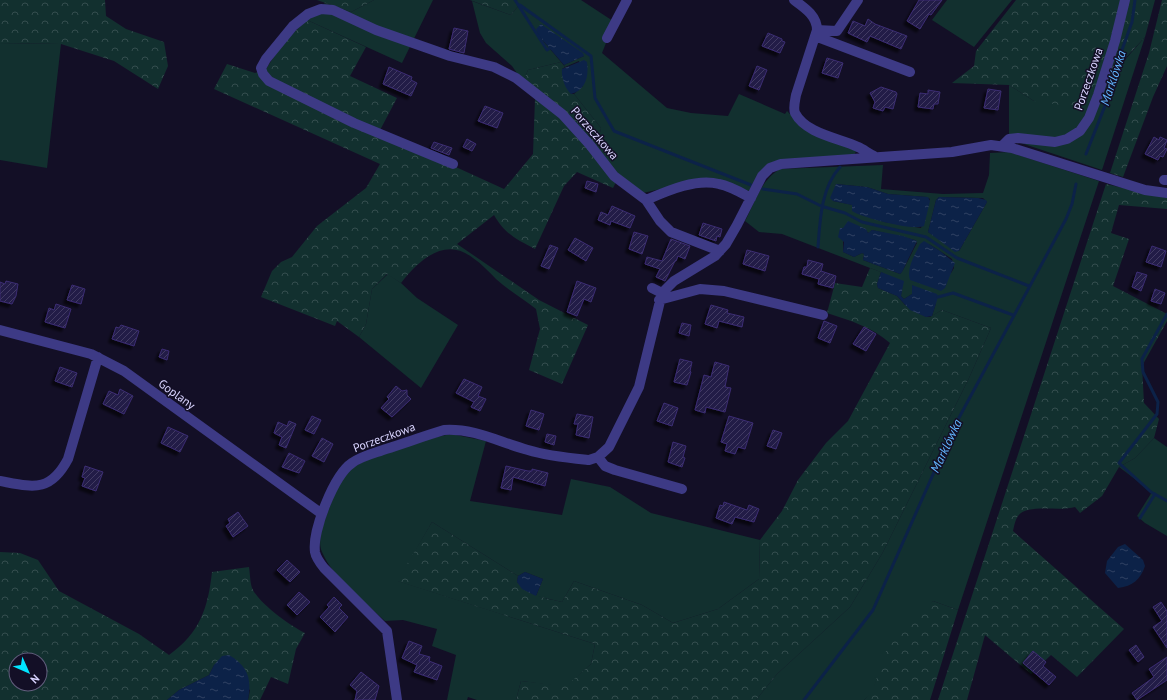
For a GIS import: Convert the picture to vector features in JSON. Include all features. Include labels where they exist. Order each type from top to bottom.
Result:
[{"type":"street","points":[[607,38],[627,0]]},
{"type":"street","points":[[794,0],[812,15],[817,23],[816,33],[796,95],[794,106],[796,114],[813,129],[826,136],[858,147],[874,156]]},
{"type":"street","points":[[816,33],[837,31],[858,0]]},
{"type":"street","name":"Porzeczkowa","points":[[1002,146],[1009,139],[1018,138],[1055,142],[1067,139],[1080,131],[1089,118],[1098,95],[1115,41],[1125,0]]},
{"type":"street","name":"Porzeczkowa","points":[[452,164],[354,123],[275,84],[263,74],[261,68],[266,59],[293,26],[308,14],[321,9],[333,10],[376,30],[494,67],[516,78],[562,114],[590,145],[614,176],[646,200],[660,221],[671,232],[720,250]]},
{"type":"street","points":[[816,33],[910,72]]},
{"type":"street","name":"Porzeczkowa","points":[[661,297],[674,281],[715,256],[737,225],[762,176],[770,168],[781,164],[859,160],[874,156],[952,152],[976,147],[1002,146],[1145,190],[1167,193]]},
{"type":"street","points":[[646,200],[704,182],[731,188],[751,198]]},
{"type":"street","points":[[652,288],[661,297]]},
{"type":"street","points":[[661,297],[700,289],[724,291],[823,315]]},
{"type":"street","points":[[661,297],[647,360],[639,387],[612,441],[598,458],[605,466],[615,470],[682,489]]},
{"type":"street","name":"Goplany","points":[[0,330],[98,357],[124,371],[322,514]]},
{"type":"street","points":[[0,481],[29,486],[46,484],[60,474],[68,459],[98,357]]},
{"type":"street","name":"Porzeczkowa","points":[[397,700],[387,631],[324,568],[316,557],[315,550],[322,514],[336,483],[351,463],[444,430],[457,429],[472,432],[528,450],[561,457],[589,460],[598,458]]},
{"type":"green space","points":[[0,0],[105,0],[106,16],[126,29],[164,42],[168,66],[158,89],[114,61],[61,44],[0,43]]},
{"type":"green space","points":[[317,0],[374,0],[351,12]]},
{"type":"green space","points":[[374,0],[433,0],[402,63],[307,20],[325,3],[351,12]]},
{"type":"green space","points":[[470,0],[514,0],[518,6],[511,15]]},
{"type":"green space","points":[[514,0],[581,0],[613,21],[603,41],[606,43],[602,53],[667,108],[691,113],[728,116],[739,94],[785,114],[787,111],[793,117],[856,151],[854,156],[779,160],[773,162],[761,171],[749,191],[709,178],[643,193],[629,185],[596,152],[601,128],[574,94],[583,86],[579,61],[565,67],[564,65],[584,56],[539,36],[561,62],[528,70],[523,82],[512,66],[486,43],[480,33],[472,1],[511,15],[518,6]]},
{"type":"green space","points":[[947,0],[1012,0],[974,47],[932,20]]},
{"type":"green space","points":[[1016,0],[1155,0],[1145,37],[1084,103],[1067,106],[1034,101],[1009,85],[952,83],[974,66],[976,51]]},
{"type":"green space","points":[[1162,0],[1167,0],[1167,66],[1153,97],[1123,177],[1110,173],[1149,53]]},
{"type":"green space","points":[[307,20],[366,47],[350,76],[397,98],[379,132],[504,189],[533,154],[535,99],[523,82],[528,70],[561,62],[565,67],[562,69],[571,94],[574,94],[601,128],[596,152],[616,182],[613,188],[577,172],[564,186],[535,249],[522,242],[502,227],[494,215],[457,244],[539,300],[588,325],[562,384],[529,370],[540,329],[536,309],[496,279],[476,260],[463,252],[452,249],[443,250],[433,254],[416,266],[401,283],[387,274],[372,289],[366,324],[359,337],[337,321],[335,326],[261,297],[272,271],[281,262],[292,257],[317,226],[366,188],[380,164],[214,89],[227,64],[255,73],[266,69],[283,43]]},
{"type":"green space","points":[[1145,37],[1102,170],[1018,142],[1009,136],[1009,85],[1034,101],[1101,87]]},
{"type":"green space","points":[[0,43],[61,44],[47,168],[0,160]]},
{"type":"green space","points":[[1009,152],[1099,181],[958,610],[933,601],[886,653],[872,693],[864,700],[756,700],[777,674],[850,607],[883,552],[969,378],[991,328],[942,310],[932,316],[936,303],[912,285],[912,294],[904,299],[901,296],[902,285],[883,273],[782,234],[759,232],[745,221],[763,185],[780,169],[883,165],[881,189],[943,194],[983,193],[989,175],[990,153]],"holes":[[[836,184],[867,187],[888,194],[927,197],[930,199],[921,228],[884,222],[853,208],[853,205],[833,201]],[[939,197],[983,198],[987,202],[959,251],[928,232],[936,200]],[[851,224],[869,233],[872,230],[915,240],[917,243],[900,274],[863,260],[864,254],[862,253],[854,257],[843,252],[843,240]],[[929,244],[952,259],[954,268],[951,273]]]},
{"type":"green space","points":[[1106,184],[1167,198],[1167,209],[1119,205],[1111,233],[1129,239],[1113,286],[1167,314],[1167,321],[1142,366],[1144,403],[1159,419],[1154,438],[1135,458],[1119,467],[1102,496],[1080,513],[1075,507],[1029,510],[1022,512],[1018,516],[1015,521],[1013,531],[1124,629],[1077,677],[1051,655],[1031,674],[985,635],[967,700],[938,700]]},
{"type":"green space","points":[[870,268],[881,272],[877,284],[878,288],[897,296],[905,305],[926,317],[930,317],[942,310],[991,328],[969,378],[883,552],[850,607],[777,674],[756,700],[516,700],[521,681],[566,686],[591,664],[595,644],[397,581],[432,522],[518,576],[517,582],[522,587],[543,598],[562,602],[574,581],[642,605],[673,623],[718,609],[759,579],[760,540],[782,511],[798,480],[826,443],[848,421],[890,343],[868,328],[827,313],[835,283],[862,287]]},
{"type":"green space","points":[[388,274],[401,283],[417,298],[458,325],[421,388],[359,337],[366,324],[372,289]]},
{"type":"green space","points":[[451,434],[486,441],[470,501],[562,515],[571,479],[610,487],[651,513],[760,540],[759,579],[718,609],[673,623],[642,605],[574,581],[562,602],[536,596],[543,579],[525,572],[518,576],[432,522],[398,581],[595,644],[591,664],[566,687],[521,681],[516,700],[477,700],[468,697],[467,700],[447,700],[456,655],[432,646],[437,629],[403,620],[385,621],[341,580],[327,562],[322,552],[320,538],[325,518],[339,484],[351,469],[360,463],[413,443]]},
{"type":"green space","points":[[1154,438],[1167,447],[1167,536],[1145,523],[1137,516],[1152,492],[1119,467],[1135,458]]},
{"type":"green space","points":[[0,552],[20,553],[38,560],[59,591],[139,634],[169,655],[180,647],[188,638],[201,619],[208,597],[212,572],[249,567],[250,580],[255,594],[261,601],[284,620],[305,633],[296,649],[288,684],[271,677],[260,700],[248,700],[250,690],[214,665],[209,675],[179,690],[167,700],[0,700]]},
{"type":"green space","points":[[933,601],[958,610],[930,700],[864,700],[869,695],[875,684],[882,659],[889,647],[907,625]]},
{"type":"water","points":[[541,24],[583,53],[584,56],[564,65],[539,36],[536,29]]},
{"type":"water","points":[[584,60],[587,62],[588,67],[587,77],[583,86],[571,94],[564,83],[562,69]]},
{"type":"water","points":[[836,184],[867,187],[888,194],[928,197],[930,201],[924,226],[910,227],[899,225],[858,214],[852,211],[852,205],[833,201],[830,198]]},
{"type":"water","points":[[939,197],[978,198],[986,200],[987,202],[959,251],[955,252],[928,232],[936,200]]},
{"type":"water","points":[[848,221],[866,229],[868,233],[872,230],[903,236],[917,241],[902,272],[900,274],[863,260],[864,254],[862,253],[854,257],[843,252],[844,242],[838,237],[840,228],[843,228]]},
{"type":"water","points":[[924,241],[955,263],[945,288],[941,291],[910,280],[910,266],[920,244]]},
{"type":"water","points":[[881,272],[904,281],[901,296],[904,299],[912,294],[912,285],[937,294],[938,297],[932,316],[926,317],[910,310],[897,296],[878,288],[877,284]]},
{"type":"water","points":[[1125,544],[1143,560],[1145,566],[1141,575],[1135,582],[1128,586],[1118,588],[1105,573],[1107,561],[1118,547]]},
{"type":"water","points":[[525,572],[543,579],[536,596],[522,589],[517,582],[518,576]]},
{"type":"water","points":[[229,655],[241,664],[247,674],[249,679],[248,700],[167,700],[179,690],[209,675],[214,665],[222,656]]},
{"type":"building","points":[[919,0],[942,0],[931,15],[929,14],[920,29],[907,21]]},
{"type":"building","points":[[868,19],[875,24],[907,36],[901,49],[870,36],[867,42],[848,33],[853,21],[865,26]]},
{"type":"building","points":[[454,28],[468,31],[464,53],[449,49]]},
{"type":"building","points":[[768,33],[782,39],[782,41],[785,42],[780,53],[762,46]]},
{"type":"building","points":[[827,58],[843,63],[838,78],[822,73]]},
{"type":"building","points":[[757,66],[767,70],[759,90],[749,86]]},
{"type":"building","points":[[389,67],[412,77],[411,80],[417,83],[411,96],[383,84]]},
{"type":"building","points":[[881,87],[896,92],[897,94],[893,109],[885,107],[883,111],[873,108],[875,102],[870,93]]},
{"type":"building","points":[[988,89],[1001,91],[998,110],[984,108]]},
{"type":"building","points":[[928,90],[940,92],[938,104],[934,104],[933,109],[918,107],[920,93],[928,94]]},
{"type":"building","points":[[485,106],[503,113],[497,128],[478,121]]},
{"type":"building","points":[[1154,137],[1159,140],[1160,137],[1167,140],[1164,148],[1167,149],[1163,157],[1160,156],[1158,160],[1145,154]]},
{"type":"building","points":[[467,139],[476,144],[472,151],[463,147]]},
{"type":"building","points":[[434,142],[452,148],[449,155],[431,148]]},
{"type":"building","points":[[587,181],[598,184],[596,192],[585,188]]},
{"type":"building","points":[[612,206],[635,216],[630,228],[611,221],[610,225],[598,220],[601,212],[608,215]]},
{"type":"building","points":[[703,223],[722,229],[720,237],[717,236],[716,241],[699,235]]},
{"type":"building","points":[[634,232],[648,236],[642,254],[629,249]]},
{"type":"building","points":[[575,238],[593,248],[586,261],[568,250]]},
{"type":"building","points":[[671,239],[690,246],[685,259],[678,256],[665,281],[656,277],[660,269],[645,264],[647,257],[662,261]]},
{"type":"building","points":[[550,245],[558,248],[549,269],[541,266]]},
{"type":"building","points":[[1152,246],[1166,251],[1161,267],[1146,262]]},
{"type":"building","points":[[747,250],[769,256],[765,271],[743,264]]},
{"type":"building","points":[[808,260],[823,264],[821,271],[836,276],[833,288],[818,284],[819,279],[802,274],[804,267],[807,267]]},
{"type":"building","points":[[1137,272],[1147,275],[1141,291],[1132,287]]},
{"type":"building","points":[[6,281],[18,284],[16,296],[12,304],[0,301],[0,282],[5,284]]},
{"type":"building","points":[[577,281],[596,288],[591,302],[584,299],[577,316],[567,312]]},
{"type":"building","points":[[72,285],[85,289],[81,304],[67,300]]},
{"type":"building","points":[[1155,289],[1165,293],[1161,304],[1151,301]]},
{"type":"building","points":[[56,304],[71,309],[65,328],[45,322],[49,308],[54,310]]},
{"type":"building","points":[[711,305],[728,310],[727,313],[744,317],[742,327],[719,321],[717,328],[705,324]]},
{"type":"building","points":[[824,321],[837,326],[830,343],[818,338]]},
{"type":"building","points":[[682,323],[691,325],[689,336],[679,333]]},
{"type":"building","points":[[121,325],[139,331],[134,346],[112,339],[116,327],[119,328]]},
{"type":"building","points":[[864,327],[876,334],[866,351],[853,344]]},
{"type":"building","points":[[162,349],[169,351],[167,360],[159,357]]},
{"type":"building","points":[[680,359],[692,362],[687,385],[674,382]]},
{"type":"building","points":[[715,362],[729,366],[725,387],[731,388],[725,412],[706,407],[705,413],[695,410],[704,375],[711,377]]},
{"type":"building","points":[[60,367],[77,373],[72,387],[55,381]]},
{"type":"building","points":[[464,379],[482,387],[478,396],[486,399],[480,411],[471,407],[474,402],[456,393]]},
{"type":"building","points":[[396,386],[402,391],[407,390],[407,395],[411,399],[392,417],[381,408],[389,399],[387,397]]},
{"type":"building","points":[[120,389],[133,396],[124,414],[103,404],[109,391],[118,395]]},
{"type":"building","points":[[664,403],[678,408],[672,426],[657,421]]},
{"type":"building","points":[[531,410],[544,414],[539,430],[526,426]]},
{"type":"building","points":[[577,414],[593,417],[589,438],[576,435],[578,424],[574,424]]},
{"type":"building","points":[[312,416],[321,420],[314,434],[305,430]]},
{"type":"building","points":[[729,416],[753,423],[745,449],[738,447],[735,454],[725,451],[727,444],[721,442]]},
{"type":"building","points":[[289,421],[296,424],[286,448],[279,445],[282,437],[274,433],[278,422],[287,426]]},
{"type":"building","points":[[168,427],[188,436],[180,452],[161,443]]},
{"type":"building","points":[[773,430],[782,433],[776,449],[767,446]]},
{"type":"building","points":[[547,434],[556,436],[554,445],[545,442]]},
{"type":"building","points":[[322,438],[333,444],[324,462],[312,456]]},
{"type":"building","points":[[673,442],[686,446],[683,457],[685,458],[682,467],[668,462]]},
{"type":"building","points":[[289,453],[305,461],[299,473],[282,467]]},
{"type":"building","points":[[85,466],[103,472],[96,491],[82,486],[85,478],[82,477]]},
{"type":"building","points":[[506,466],[528,471],[532,471],[532,469],[548,473],[545,486],[513,477],[511,490],[501,488]]},
{"type":"building","points":[[724,502],[747,510],[749,505],[759,509],[754,522],[735,517],[732,524],[716,518],[720,505],[723,506]]},
{"type":"building","points":[[238,512],[248,526],[233,537],[226,526],[230,523],[228,519]]},
{"type":"building","points":[[287,560],[300,572],[290,582],[277,570]]},
{"type":"building","points":[[299,592],[310,602],[297,615],[287,605]]},
{"type":"building","points":[[334,597],[342,605],[339,608],[348,617],[335,632],[320,617],[329,607],[327,605]]},
{"type":"building","points":[[1161,602],[1167,611],[1167,648],[1153,627],[1162,621],[1153,607]]},
{"type":"building","points":[[409,641],[422,646],[419,654],[430,657],[429,661],[442,666],[437,680],[414,672],[417,665],[402,658]]},
{"type":"building","points":[[1136,645],[1144,657],[1138,662],[1129,650]]},
{"type":"building","points":[[1033,651],[1046,662],[1043,666],[1056,677],[1049,685],[1023,663]]},
{"type":"building","points":[[1167,657],[1167,680],[1137,700],[1132,693],[1154,677],[1149,669]]},
{"type":"building","points":[[361,672],[379,686],[375,700],[355,700],[357,691],[350,685]]},
{"type":"waterway","points":[[515,0],[547,50],[550,48]]},
{"type":"waterway","name":"Marklówka","points":[[1086,154],[1112,88],[1118,61],[1132,22],[1135,0]]},
{"type":"waterway","points":[[520,5],[591,56],[595,98],[614,131],[751,185]]},
{"type":"waterway","points":[[818,247],[821,215],[825,194],[834,175],[840,167]]},
{"type":"waterway","name":"Marklówka","points":[[804,700],[873,610],[954,427],[1066,219],[1072,204],[1076,184]]},
{"type":"waterway","points":[[763,189],[797,194],[821,206],[845,213],[862,222],[926,237],[957,258],[1029,286]]},
{"type":"waterway","points":[[938,297],[953,293],[1013,315]]},
{"type":"waterway","points":[[1167,314],[1142,359],[1143,372],[1158,402],[1157,414],[1119,463],[1151,492],[1167,501]]},
{"type":"waterway","points":[[1140,518],[1155,494]]}]
